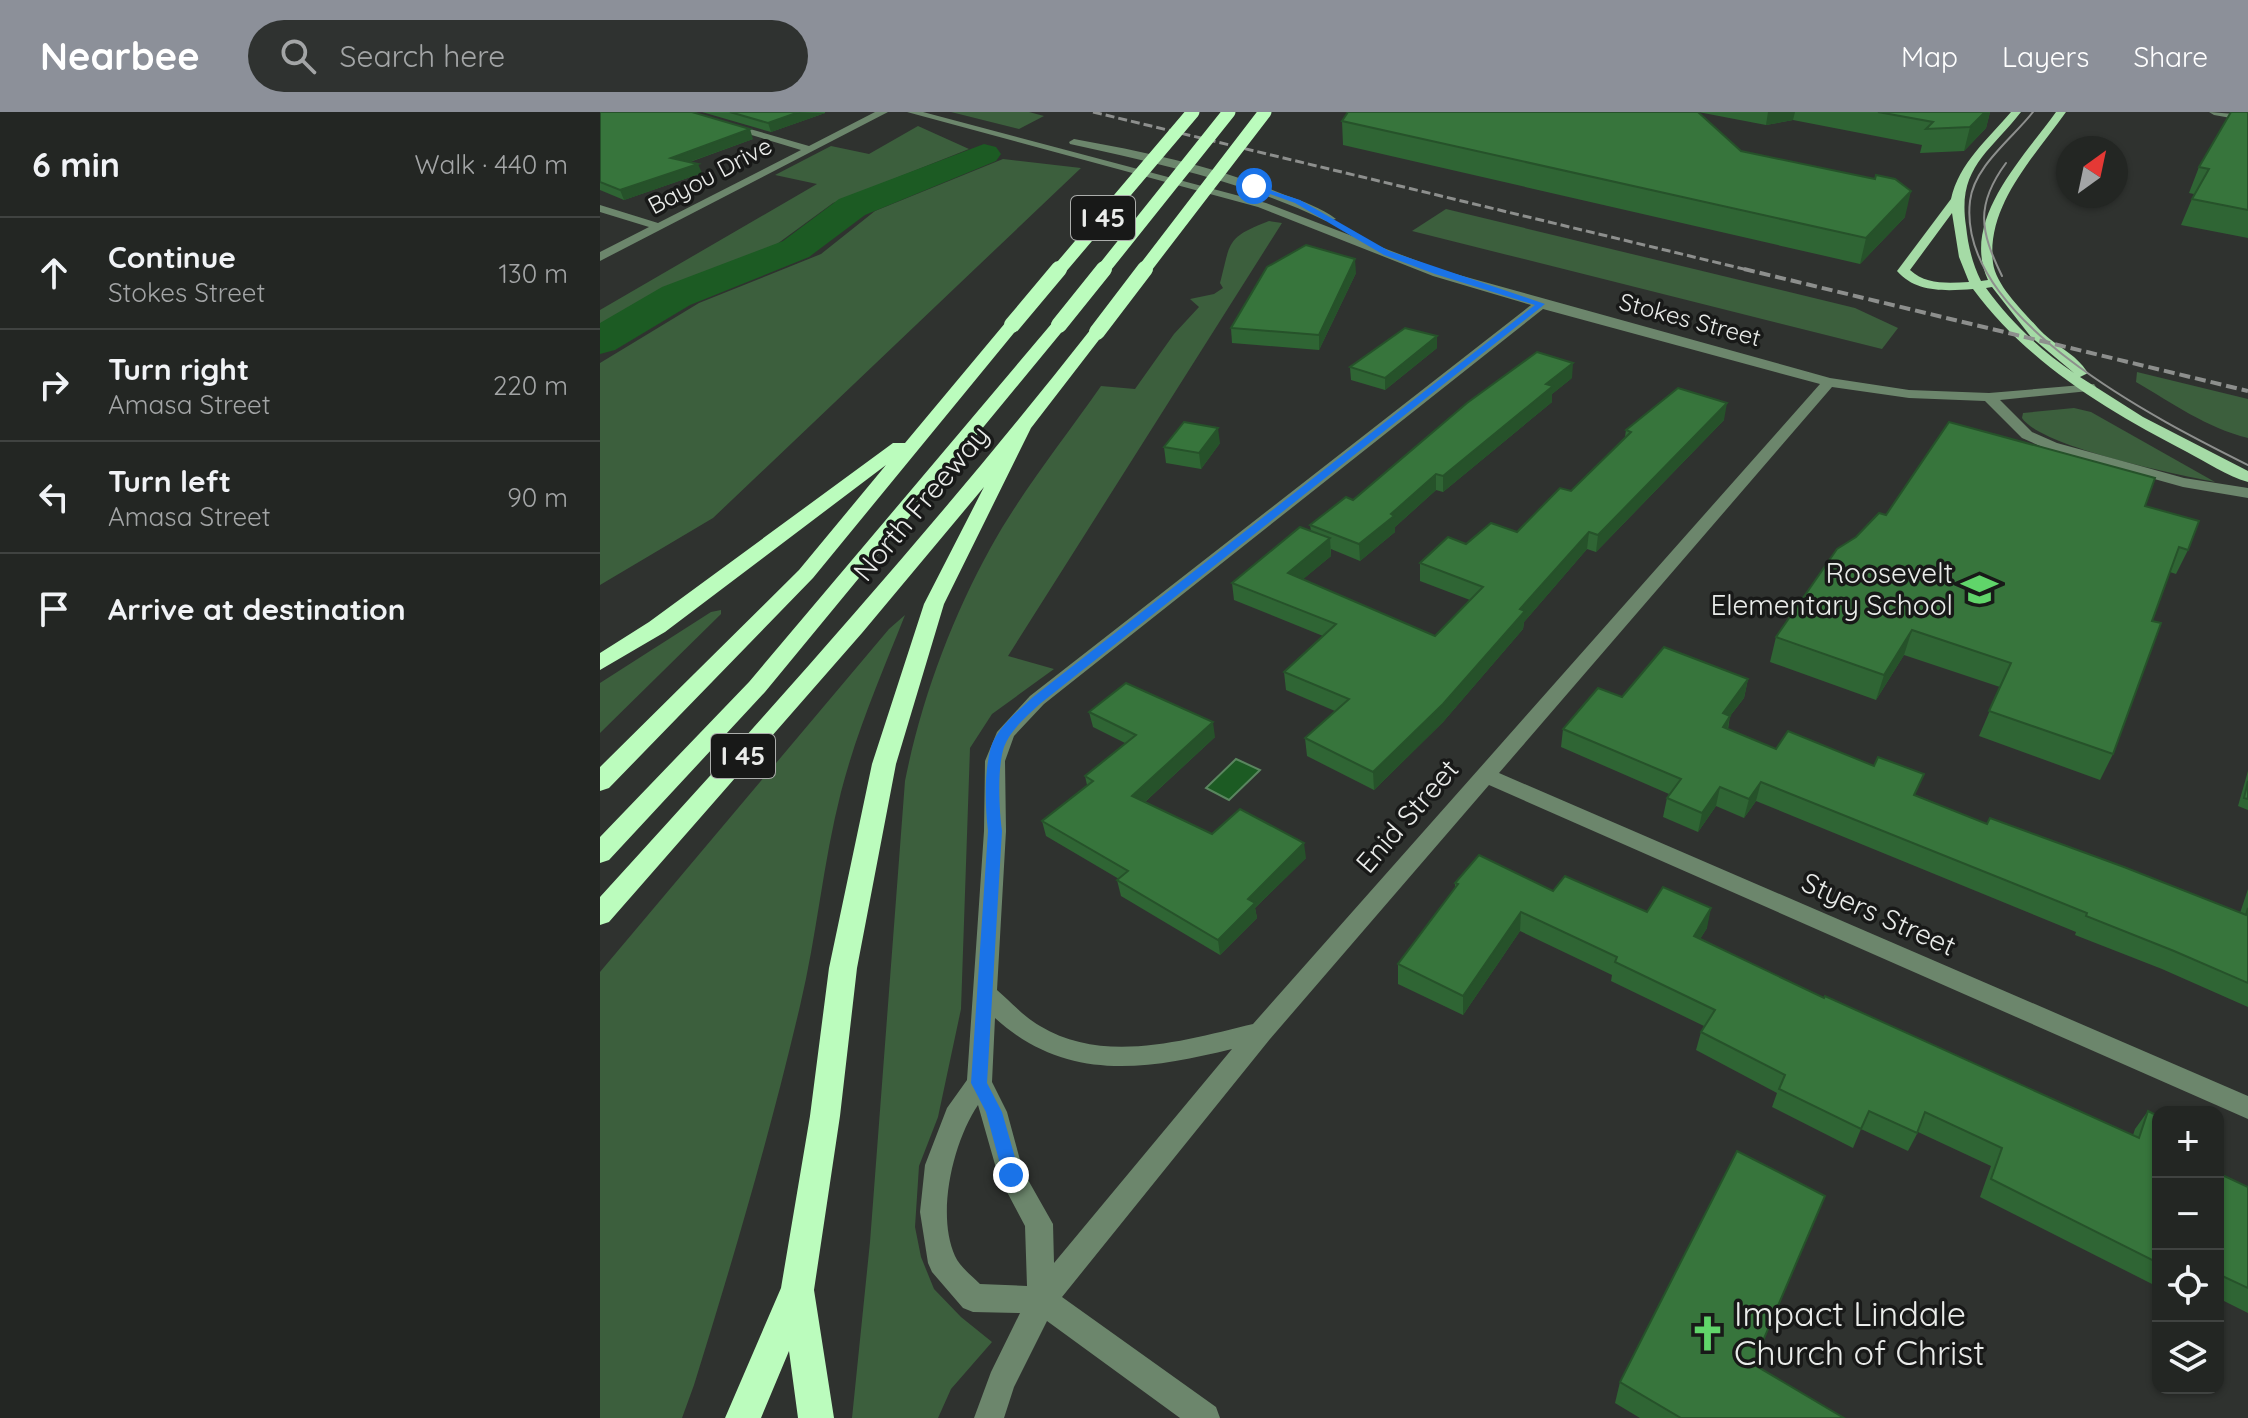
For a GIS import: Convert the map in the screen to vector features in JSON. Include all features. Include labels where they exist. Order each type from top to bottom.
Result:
[{"type":"highway","name":"North Freeway","points":[[600,782],[806,574],[924,429],[1193,112]]},
{"type":"highway","name":"North Freeway","points":[[600,853],[757,687],[1059,325],[1229,112]]},
{"type":"highway","name":"North Freeway","points":[[600,915],[788,706],[1023,429],[1265,112]]},
{"type":"highway","points":[[600,663],[657,627],[924,429]]},
{"type":"highway","points":[[743,1418],[798,1289],[825,1116],[843,968],[884,764],[934,604],[1023,429]]},
{"type":"highway","points":[[798,1289],[816,1418]]},
{"type":"main road","points":[[1996,284],[1924,284],[1903,271],[1957,199],[1965,177],[2016,112]]},
{"type":"main road","points":[[2061,112],[2000,198],[1989,233],[1987,265],[1996,284],[2036,334],[2076,365],[2089,387]]},
{"type":"main road","points":[[1957,199],[1960,234],[1976,285],[2016,335],[2056,367],[2172,439],[2248,477]]},
{"type":"street","points":[[680,112],[809,149]]},
{"type":"street","name":"Bayou Drive","points":[[600,257],[883,112]]},
{"type":"street","name":"Stokes Street","points":[[912,112],[1262,205],[1437,273],[1829,382],[1909,394],[1989,397],[2089,387]]},
{"type":"street","points":[[2214,112],[2248,118]]},
{"type":"street","points":[[600,208],[659,227]]},
{"type":"street","points":[[1205,1418],[1042,1300],[973,1298],[942,1263],[933,1212],[938,1165],[956,1116],[979,1083],[987,996],[995,831],[992,807],[998,745],[1019,716],[1541,304]]},
{"type":"street","name":"Enid Street","points":[[989,1418],[1001,1382],[1042,1300],[1261,1032],[1829,382]]},
{"type":"street","points":[[1989,397],[2027,435],[2052,446],[2183,482],[2248,493]]},
{"type":"street","name":"Styers Street","points":[[1485,775],[2248,1108]]},
{"type":"street","points":[[987,996],[1033,1035],[1071,1051],[1122,1058],[1173,1053],[1261,1032]]},
{"type":"street","points":[[979,1083],[994,1112],[1011,1175],[1039,1224],[1042,1300]]},
{"type":"shaded area","points":[[951,112],[1029,112],[1044,116],[1019,129]]},
{"type":"shaded area","points":[[918,126],[969,149],[833,203],[777,244],[658,291],[600,324],[600,310],[817,184],[775,175],[831,146],[869,154]]},
{"type":"shaded area","points":[[1003,159],[1081,168],[713,518],[600,585],[600,363],[699,303],[821,254],[875,211]]},
{"type":"shaded area","points":[[1446,209],[1855,308],[1898,328],[1882,349],[1412,231]]},
{"type":"shaded area","points":[[1269,221],[1282,223],[1008,656],[1054,669],[992,714],[970,748],[961,1009],[938,1117],[919,1166],[915,1227],[921,1257],[934,1289],[961,1317],[992,1342],[951,1389],[938,1418],[852,1418],[870,1242],[905,781],[939,661],[976,574],[1003,526],[1101,386],[1135,389],[1174,334],[1199,307],[1190,299],[1214,294],[1223,288],[1220,283],[1232,243],[1244,232]]},
{"type":"shaded area","points":[[2137,372],[2248,399],[2248,438],[2218,428],[2176,406],[2136,382]]},
{"type":"shaded area","points":[[2074,408],[2091,412],[2215,482],[2081,449],[2034,429],[2022,418],[2023,413]]},
{"type":"shaded area","points":[[721,610],[721,614],[600,733],[600,683],[711,612]]},
{"type":"shaded area","points":[[905,615],[847,769],[829,845],[806,979],[764,1149],[682,1418],[600,1418],[600,972],[889,629]]},
{"type":"shaded area","points":[[1236,759],[1260,770],[1229,800],[1206,788]]},
{"type":"building","points":[[600,112],[692,112],[750,129],[671,158],[698,164],[620,190],[600,182]]},
{"type":"building","points":[[730,112],[799,112],[768,123]]},
{"type":"building","points":[[1348,112],[1698,112],[1741,151],[1875,179],[1876,175],[1895,179],[1911,191],[1866,238],[1342,121]]},
{"type":"building","points":[[1878,112],[1985,112],[1970,127],[1926,129],[1933,122]]},
{"type":"building","points":[[2231,112],[2248,112],[2248,210],[2192,199],[2209,169],[2199,167]]},
{"type":"building","points":[[1306,245],[1355,259],[1319,335],[1231,328],[1267,267]]},
{"type":"building","points":[[1405,328],[1437,336],[1385,378],[1350,367]]},
{"type":"building","points":[[1537,352],[1573,363],[1546,384],[1553,386],[1443,476],[1436,474],[1391,514],[1394,516],[1359,544],[1310,525],[1346,497],[1353,500],[1467,403]]},
{"type":"building","points":[[1678,388],[1727,403],[1598,535],[1589,532],[1520,609],[1525,611],[1443,704],[1373,772],[1305,738],[1349,699],[1284,672],[1336,624],[1232,583],[1300,527],[1330,538],[1288,573],[1435,636],[1483,587],[1420,563],[1448,537],[1466,544],[1491,523],[1517,532],[1560,488],[1571,491],[1631,432],[1626,430]]},
{"type":"building","points":[[1184,422],[1218,428],[1199,453],[1164,447]]},
{"type":"building","points":[[1949,422],[2155,478],[2145,506],[2199,521],[2188,550],[2179,547],[2152,621],[2161,623],[2113,754],[1989,711],[2011,663],[1912,630],[1884,675],[1776,637],[1837,549],[1856,537],[1879,513],[1886,515]]},
{"type":"building","points":[[1664,647],[1748,679],[1723,713],[1730,716],[1723,727],[1776,749],[1788,731],[1874,766],[1878,757],[1924,774],[1914,795],[1987,824],[1990,818],[2246,915],[2248,908],[2248,983],[2086,916],[2087,913],[1761,782],[1749,799],[1720,787],[1702,813],[1667,798],[1681,779],[1563,729],[1598,688],[1622,697]]},
{"type":"building","points":[[1126,683],[1213,722],[1132,796],[1212,834],[1240,809],[1304,843],[1248,899],[1255,903],[1218,940],[1117,880],[1128,871],[1042,821],[1093,781],[1085,776],[1136,735],[1089,712]]},
{"type":"building","points":[[1479,855],[1553,891],[1565,876],[1647,912],[1663,887],[1711,908],[1694,936],[1824,998],[2139,1138],[2148,1111],[2152,1113],[2152,1260],[1991,1179],[2002,1148],[1925,1112],[1917,1133],[1869,1111],[1861,1129],[1779,1089],[1785,1075],[1701,1032],[1715,1010],[1615,962],[1617,957],[1521,912],[1463,996],[1398,964],[1458,884],[1455,883]]},
{"type":"building","name":"Impact Lindale Church of Christ","points":[[1737,1151],[1825,1196],[1753,1364],[1844,1418],[1681,1418],[1620,1382]]},
{"type":"building","points":[[2224,1176],[2248,1187],[2248,1288],[2224,1277]]},
{"type":"waterway","points":[[600,341],[676,296],[796,249],[852,207],[984,154]]},
{"type":"tram line","points":[[2033,112],[1986,164],[1973,188],[1970,201],[1974,244],[1995,286],[2029,325],[2071,361],[2165,422],[2248,465]]},
{"type":"tram line","points":[[2002,276],[1989,245],[1984,218],[1989,192],[2006,163]]},
{"type":"railway","points":[[1093,112],[1752,271]]},
{"type":"railway","points":[[1744,269],[2248,391]]},
{"type":"place","name":"Roosevelt Elementary School","points":[[1979,589]]},
{"type":"place","name":"Impact Lindale Church of Christ","points":[[1708,1334]]},
{"type":"route","points":[[1011,1175],[994,1112],[979,1083],[987,996],[995,831],[992,807],[998,745],[1019,716],[1037,700],[1541,304],[1437,273],[1387,253],[1297,202],[1254,186]]}]
